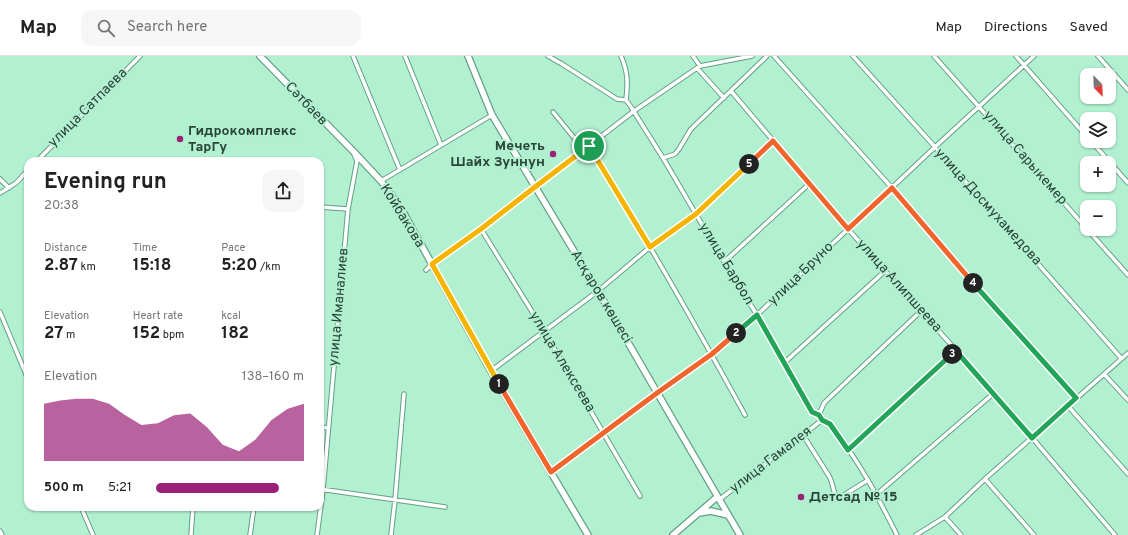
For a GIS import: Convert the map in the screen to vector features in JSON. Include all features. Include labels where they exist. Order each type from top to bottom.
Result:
[{"type":"street","name":"улица Сатпаева","points":[[41,157],[140,56]]},
{"type":"street","name":"Сәтбаев","points":[[260,56],[353,151]]},
{"type":"street","points":[[353,56],[400,170]]},
{"type":"street","points":[[405,56],[440,145]]},
{"type":"street","name":"Асқаров көшесі","points":[[468,56],[492,115],[598,290],[740,535]]},
{"type":"street","points":[[548,56],[617,99],[626,100],[628,80],[626,66],[621,56]]},
{"type":"street","points":[[693,56],[698,67],[724,98]]},
{"type":"street","points":[[426,270],[634,111],[698,67],[752,56]]},
{"type":"street","points":[[663,158],[675,154],[691,130],[766,56]]},
{"type":"street","points":[[774,56],[1076,398]]},
{"type":"street","name":"улица Досмухамедова","points":[[853,56],[1121,358]]},
{"type":"street","name":"улица Сарыкемер","points":[[934,56],[1080,221]]},
{"type":"street","points":[[1016,56],[1080,129]]},
{"type":"street","name":"улица Бруно","points":[[551,472],[712,354],[757,315],[1034,56]]},
{"type":"street","points":[[1098,56],[1128,90]]},
{"type":"street","name":"улица Алипшеева","points":[[731,91],[848,229],[994,393],[1115,535]]},
{"type":"street","name":"улица Барбол","points":[[626,100],[663,158],[757,315],[812,412],[819,415],[822,420],[830,424],[848,450],[868,480],[897,535]]},
{"type":"street","points":[[553,112],[584,150]]},
{"type":"street","points":[[381,181],[492,115]]},
{"type":"street","points":[[491,371],[598,290],[650,247],[696,214],[773,141]]},
{"type":"street","points":[[589,146],[650,247],[745,414]]},
{"type":"street","points":[[1097,148],[1128,183]]},
{"type":"street","name":"Койбакова","points":[[353,151],[381,181],[402,210],[491,371],[588,535]]},
{"type":"street","name":"улица Иманалиев","points":[[324,463],[348,209],[357,161],[353,151]]},
{"type":"street","points":[[0,193],[16,183],[24,174]]},
{"type":"street","points":[[0,179],[9,188]]},
{"type":"street","points":[[724,262],[810,184]]},
{"type":"street","points":[[324,207],[348,209]]},
{"type":"street","name":"улица Алексеева","points":[[481,229],[544,331],[640,496]]},
{"type":"street","name":"улица Сарыкемер","points":[[1093,236],[1128,275]]},
{"type":"street","points":[[784,363],[885,271]]},
{"type":"street","points":[[819,415],[824,402],[921,311]]},
{"type":"street","points":[[0,312],[24,369]]},
{"type":"street","points":[[848,450],[956,351]]},
{"type":"street","points":[[916,535],[945,517],[985,479],[1128,353]]},
{"type":"street","points":[[1104,374],[1128,400]]},
{"type":"street","points":[[876,494],[994,393]]},
{"type":"street","points":[[391,535],[404,394]]},
{"type":"street","points":[[1068,406],[1128,474]]},
{"type":"street","name":"улица Гамалея","points":[[718,498],[822,420]]},
{"type":"street","points":[[324,428],[328,428]]},
{"type":"street","points":[[803,435],[833,483],[836,497],[839,498],[868,480]]},
{"type":"street","points":[[985,479],[1034,535]]},
{"type":"street","points":[[324,490],[446,507]]},
{"type":"street","points":[[673,535],[718,498]]},
{"type":"street","points":[[83,511],[93,535]]},
{"type":"street","points":[[191,535],[194,511]]},
{"type":"street","points":[[250,535],[253,511]]},
{"type":"street","name":"улица Иманалиев","points":[[317,535],[319,511]]},
{"type":"street","points":[[699,513],[711,511],[728,515]]},
{"type":"street","points":[[945,517],[961,535]]},
{"type":"street","points":[[0,531],[2,535]]},
{"type":"place","name":"Гидрокомплекс ТарГу","points":[[180,139]]},
{"type":"place","name":"Мечеть Шайх Зуннун","points":[[553,154]]},
{"type":"place","name":"Детсад № 15","points":[[801,497]]},
{"type":"route","points":[[773,141],[848,229],[892,188],[1076,398],[1032,438],[956,351],[848,450],[830,424],[822,420],[819,415],[812,412],[757,315],[712,354],[551,472],[491,371],[432,264],[481,229],[589,146],[650,247],[696,214],[773,141]]}]
